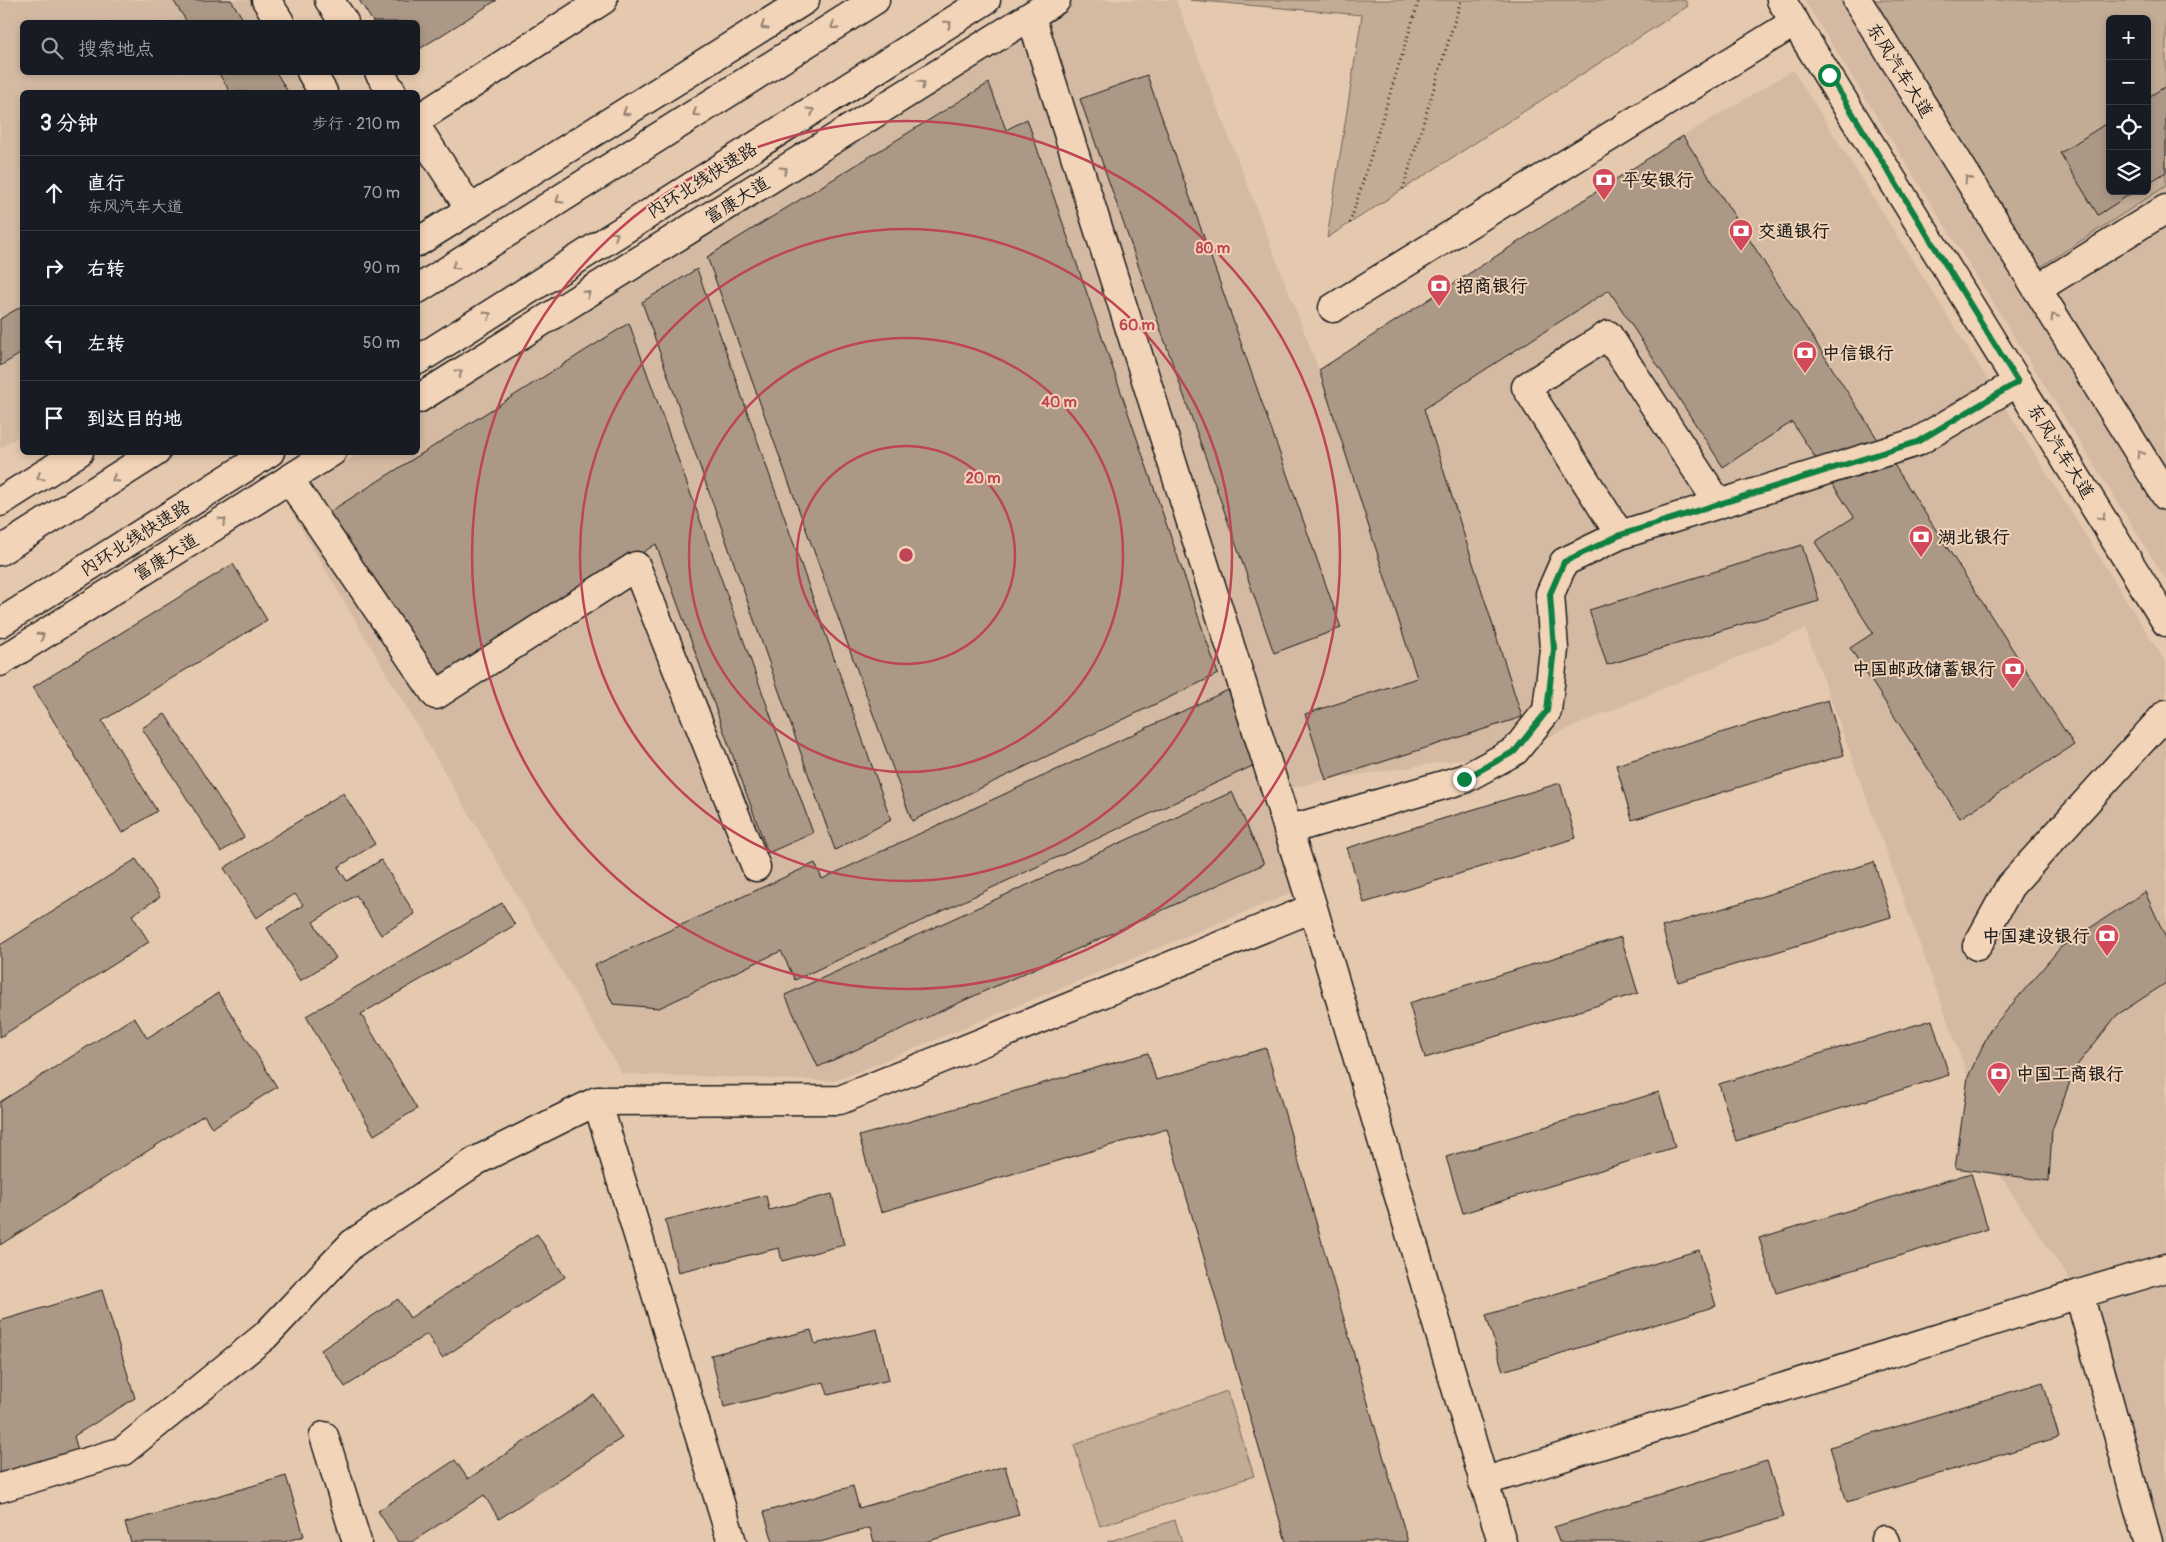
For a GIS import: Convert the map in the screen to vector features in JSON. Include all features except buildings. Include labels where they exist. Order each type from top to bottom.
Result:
[{"type":"main road","points":[[266,0],[279,20]]},
{"type":"main road","points":[[329,0],[343,20]]},
{"type":"main road","points":[[420,118],[602,0]]},
{"type":"main road","points":[[420,241],[805,0]]},
{"type":"main road","points":[[420,288],[875,0]]},
{"type":"main road","name":"内环北线快速路","points":[[420,359],[986,0]]},
{"type":"main road","name":"富康大道","points":[[420,398],[1056,0]]},
{"type":"main road","name":"东风汽车大道","points":[[1857,0],[2166,496]]},
{"type":"main road","points":[[1333,308],[1788,11]]},
{"type":"main road","name":"东风汽车大道","points":[[1788,11],[2166,622]]},
{"type":"main road","points":[[1031,16],[1313,908],[1502,1542]]},
{"type":"main road","points":[[313,75],[322,90]]},
{"type":"main road","points":[[381,75],[391,90]]},
{"type":"main road","points":[[420,133],[470,209]]},
{"type":"main road","points":[[2037,289],[2166,209]]},
{"type":"main road","points":[[1620,535],[1526,386],[1608,336],[1719,504]]},
{"type":"main road","points":[[1288,830],[1464,779],[1515,751],[1547,711],[1554,649],[1550,594],[1564,562],[1620,535],[1917,442],[2018,382]]},
{"type":"main road","points":[[0,502],[74,455]]},
{"type":"main road","points":[[0,551],[151,455]]},
{"type":"main road","name":"内环北线快速路","points":[[0,623],[265,455]]},
{"type":"main road","name":"富康大道","points":[[0,662],[327,455]]},
{"type":"main road","points":[[289,479],[436,696],[636,566],[756,867]]},
{"type":"main road","points":[[1977,946],[2010,886],[2166,714]]},
{"type":"main road","points":[[0,1488],[123,1451],[266,1336],[352,1244],[476,1161],[597,1101],[840,1100],[1313,908]]},
{"type":"main road","points":[[597,1101],[732,1542]]},
{"type":"main road","points":[[1483,1482],[2166,1268]]},
{"type":"main road","points":[[2079,1294],[2148,1542]]},
{"type":"main road","points":[[324,1436],[357,1542]]},
{"type":"path","points":[[1350,223],[1420,0]]},
{"type":"path","points":[[1402,189],[1461,0]]},
{"type":"shaded area","points":[[0,0],[253,0],[266,20],[20,20],[20,75],[300,75],[311,90],[20,90],[20,435],[0,448]]},
{"type":"shaded area","points":[[1056,0],[1176,0],[1319,370],[1683,136],[1793,70],[2166,663],[2166,1542],[2153,1542],[2079,1294],[1999,1174],[1955,1168],[1968,1077],[1805,629],[1515,751],[1326,780],[1276,791],[1306,887],[835,1081],[622,1074],[285,501],[357,455],[420,455],[420,414]]},
{"type":"shaded area","points":[[1190,0],[1685,0],[1688,6],[1327,238],[1362,15]]},
{"type":"shaded area","points":[[1804,0],[2166,0],[2166,580]]},
{"type":"shaded area","points":[[1854,0],[2166,0],[2166,186],[2028,275]]},
{"type":"shaded area","points":[[1227,1391],[1254,1476],[1100,1526],[1074,1445]]},
{"type":"shaded area","points":[[1175,1520],[1182,1542],[1107,1542]]},
{"type":"place","name":"平安银行","points":[[1604,201]]},
{"type":"place","name":"交通银行","points":[[1741,252]]},
{"type":"place","name":"招商银行","points":[[1439,307]]},
{"type":"place","name":"中信银行","points":[[1805,374]]},
{"type":"place","name":"湖北银行","points":[[1921,558]]},
{"type":"place","name":"中国邮政储蓄银行","points":[[2013,690]]},
{"type":"place","name":"中国建设银行","points":[[2107,957]]},
{"type":"place","name":"中国工商银行","points":[[1999,1095]]},
{"type":"route","points":[[1464,779],[1515,751],[1547,711],[1554,649],[1550,594],[1564,562],[1620,535],[1917,442],[2018,382],[1829,75]]}]
